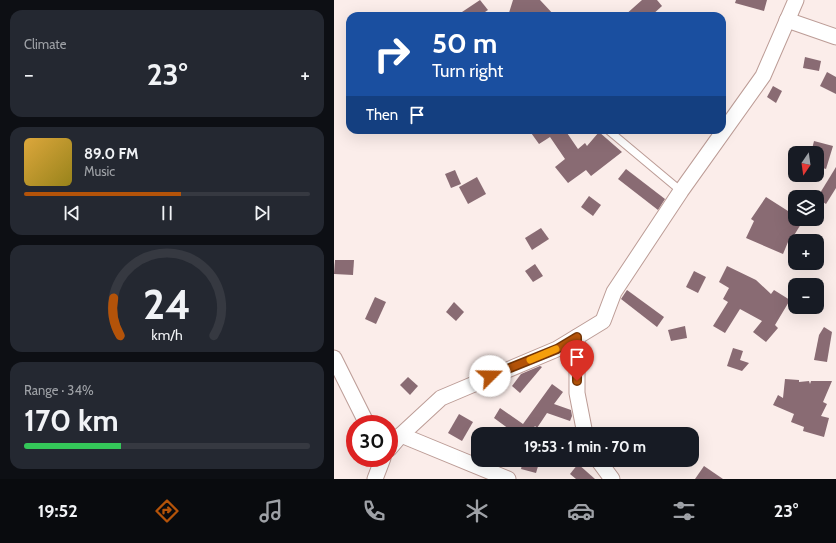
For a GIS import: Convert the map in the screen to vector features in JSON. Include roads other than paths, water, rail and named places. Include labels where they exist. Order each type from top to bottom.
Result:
[{"type":"street","points":[[726,128],[763,76],[796,0]]},
{"type":"street","points":[[788,20],[836,37]]},
{"type":"street","points":[[398,438],[441,398],[557,349],[603,321],[614,292],[681,191],[722,134]]},
{"type":"street","points":[[577,337],[577,393],[583,427]]},
{"type":"street","points":[[334,358],[362,415]]},
{"type":"street","points":[[401,435],[508,479]]},
{"type":"street","points":[[375,479],[380,467]]},
{"type":"street","points":[[603,467],[612,479]]},
{"type":"lane","points":[[613,134],[681,191]]}]
